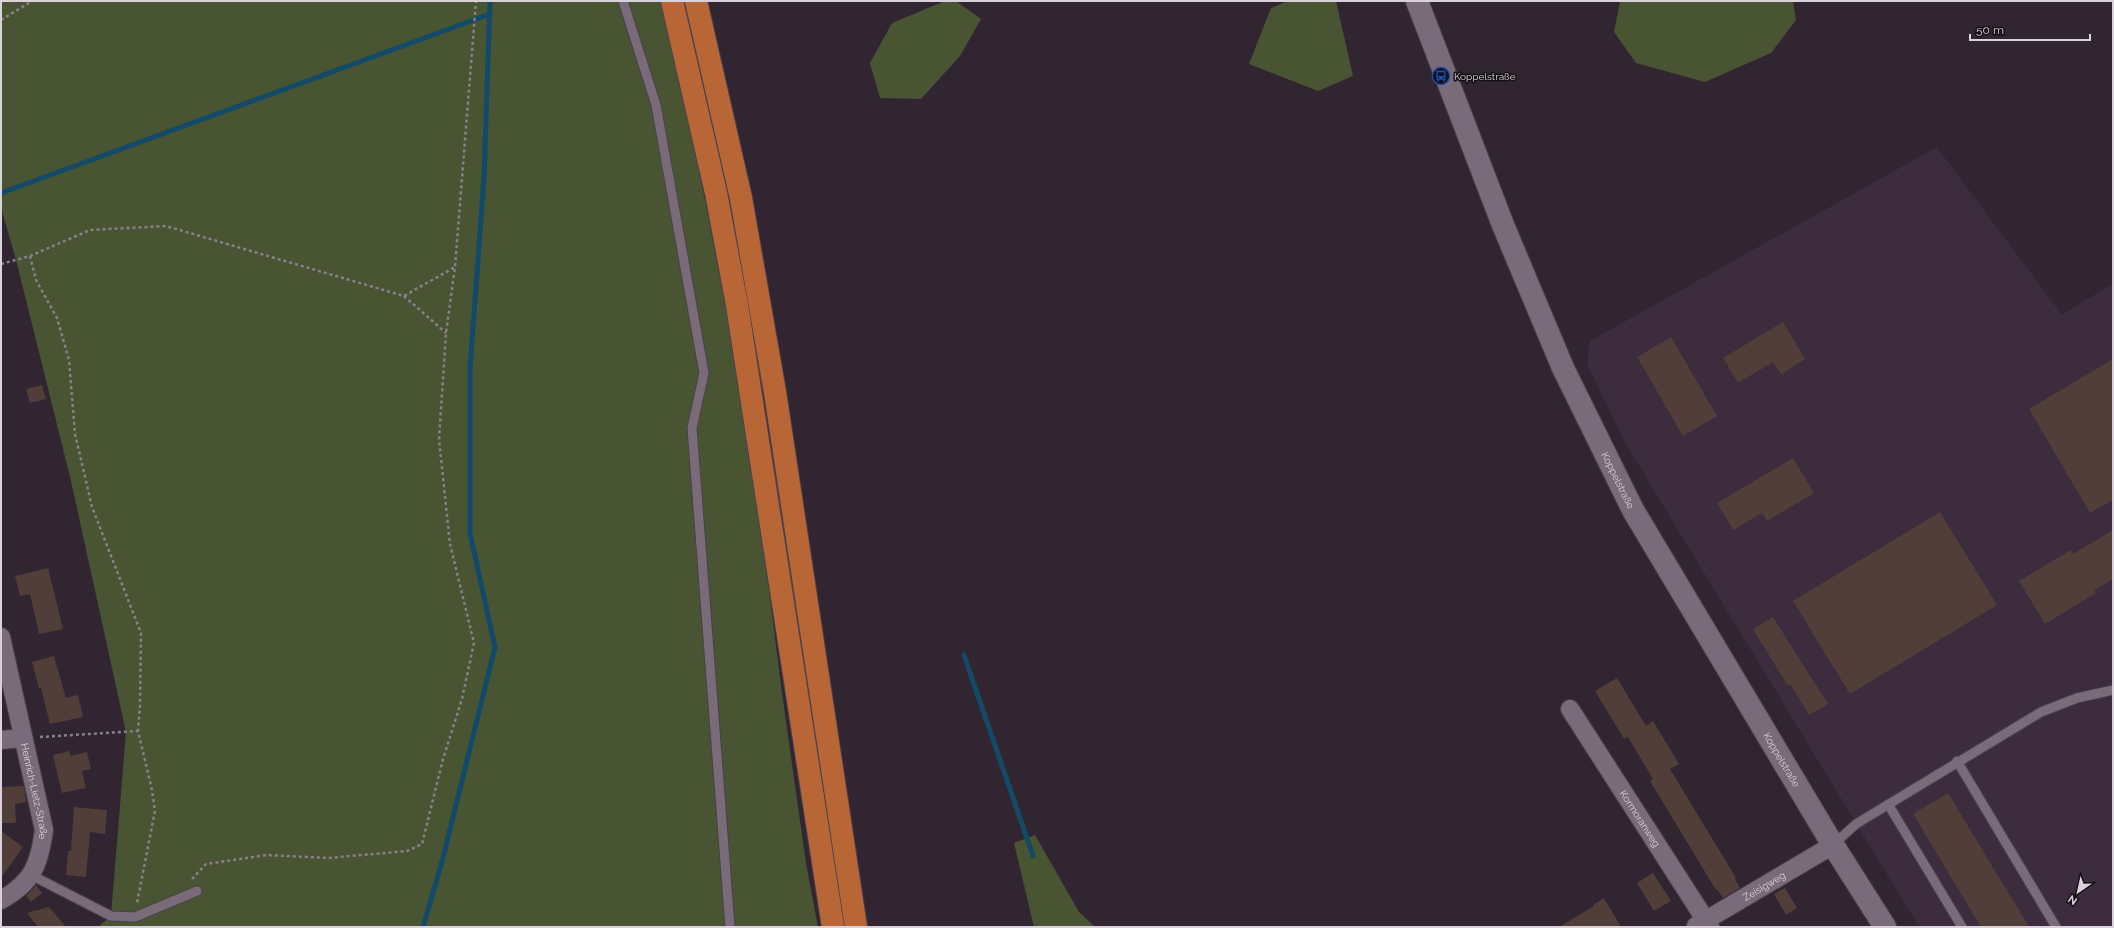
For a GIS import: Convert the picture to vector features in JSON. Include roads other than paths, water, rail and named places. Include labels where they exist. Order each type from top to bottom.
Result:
[{"type":"highway","points":[[672,1],[716,193],[737,304],[833,927]]},
{"type":"highway","points":[[696,1],[741,198],[775,392],[856,927]]},
{"type":"street","name":"Koppelstraße","points":[[1420,4],[1503,225],[1563,368],[1633,510],[1833,845],[1885,927]]},
{"type":"street","name":"Heinrich-Lietz-Straße","points":[[1,637],[44,830],[41,857],[31,875],[16,892],[1,900]]},
{"type":"street","name":"Kormoranweg","points":[[1570,709],[1704,925]]},
{"type":"street","points":[[1,740],[23,738]]},
{"type":"street","name":"Zeisigweg","points":[[1704,925],[1833,845]]},
{"type":"lane","points":[[623,1],[656,106],[704,373],[692,428],[730,927]]},
{"type":"lane","points":[[1833,845],[1856,824],[1957,761],[2041,712],[2076,698],[2113,690]]},
{"type":"lane","points":[[1957,761],[2056,927]]},
{"type":"lane","points":[[1888,804],[1962,927]]},
{"type":"lane","points":[[31,875],[111,916],[135,917],[197,891]]},
{"type":"waterway","points":[[423,927],[442,862],[495,647],[470,533],[470,368],[484,178],[490,1]]},
{"type":"waterway","points":[[1,193],[490,14]]},
{"type":"waterway","points":[[964,655],[1033,856]]},
{"type":"place","name":"Koppelstraße","points":[[1441,76]]}]
